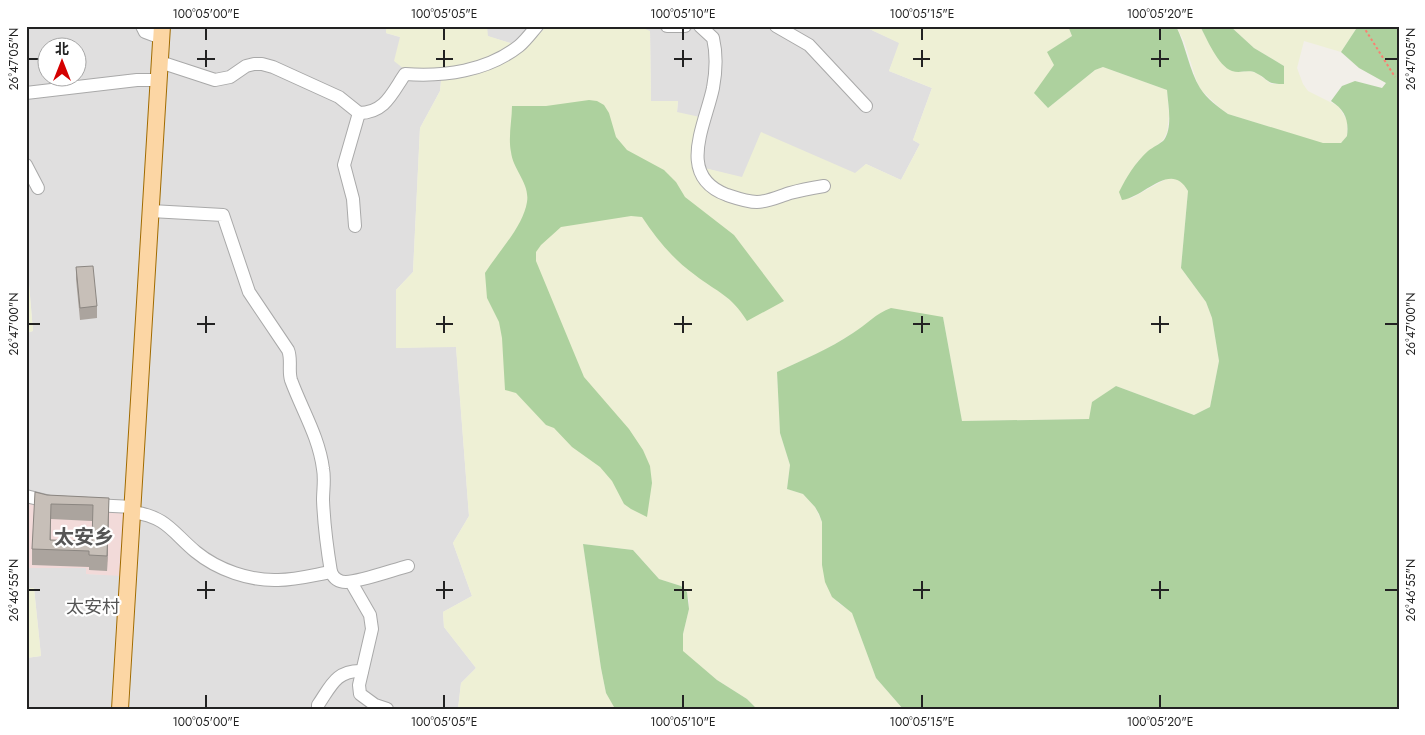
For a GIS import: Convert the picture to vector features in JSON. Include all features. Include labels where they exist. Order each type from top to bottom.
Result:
[{"type":"main road","points":[[120,709],[162,32]]},
{"type":"street","points":[[142,26],[146,32],[162,32]]},
{"type":"street","points":[[160,62],[215,80],[230,77],[246,66],[262,64],[273,67],[339,97],[359,113],[374,111],[382,107],[405,74],[432,75],[468,70],[501,57],[514,49],[537,26]]},
{"type":"street","points":[[667,26],[685,26]]},
{"type":"street","points":[[700,26],[713,38],[716,60],[713,87],[701,128],[698,146],[698,167],[705,182],[712,188],[725,194],[757,202],[824,186]]},
{"type":"street","points":[[776,26],[809,45],[866,106]]},
{"type":"street","points":[[26,93],[137,80],[159,80]]},
{"type":"street","points":[[355,226],[353,199],[344,165],[359,113]]},
{"type":"street","points":[[26,165],[38,188]]},
{"type":"street","points":[[151,211],[223,216],[249,292],[290,354],[290,378],[317,439],[324,470],[323,498],[326,541],[333,578],[351,582],[408,566]]},
{"type":"street","points":[[26,496],[47,502],[66,503]]},
{"type":"street","points":[[85,504],[133,509],[160,520],[174,529],[196,552],[207,560],[236,573],[255,578],[278,580],[331,572]]},
{"type":"street","points":[[351,582],[372,619],[372,629],[362,671],[360,694],[375,705],[387,709]]},
{"type":"street","points":[[318,709],[318,705],[337,678],[349,672],[362,671]]},
{"type":"path","points":[[1363,26],[1395,77]]},
{"type":"shaded area","points":[[26,26],[386,26],[386,33],[400,37],[442,71],[440,91],[420,128],[413,272],[396,290],[396,348],[456,346],[469,516],[453,543],[472,596],[443,612],[444,627],[476,668],[461,683],[458,709],[26,709],[26,658],[41,656],[34,588],[26,588],[26,568],[86,568],[86,574],[121,575],[26,499],[26,333],[33,331],[26,249]]},
{"type":"shaded area","points":[[487,26],[547,26],[527,48],[487,36]]},
{"type":"shaded area","points":[[638,26],[863,26],[900,43],[889,71],[932,88],[913,140],[920,144],[901,180],[866,164],[855,174],[761,133],[743,178],[692,165],[677,112],[678,101],[651,101],[650,32]]},
{"type":"shaded area","points":[[26,499],[125,510],[121,576],[86,574],[86,568],[26,568]]},
{"type":"green space","points":[[386,26],[487,26],[488,36],[526,48],[547,26],[638,26],[650,31],[651,101],[678,101],[677,112],[700,117],[692,165],[742,177],[761,132],[855,173],[866,164],[901,180],[920,144],[913,140],[932,88],[889,71],[899,43],[863,26],[1068,26],[1072,36],[1048,52],[1055,65],[1035,93],[1048,108],[1095,70],[1103,67],[1167,90],[1169,115],[1167,132],[1163,140],[1137,162],[1130,199],[1168,178],[1177,179],[1184,184],[1188,191],[1181,268],[1206,302],[1212,318],[1219,361],[1210,407],[1194,415],[1116,386],[1090,419],[962,421],[943,317],[855,332],[825,350],[777,372],[780,433],[790,465],[787,489],[803,494],[815,507],[822,522],[822,565],[838,603],[852,612],[876,678],[903,709],[757,709],[747,699],[717,680],[682,651],[689,600],[687,592],[681,586],[659,579],[633,550],[583,544],[606,693],[616,709],[458,709],[461,683],[476,668],[444,627],[443,612],[472,596],[453,543],[469,516],[456,347],[396,348],[396,290],[413,272],[420,128],[440,91],[442,71],[404,69],[394,61],[400,37],[386,33]]},
{"type":"green space","points":[[1068,26],[1176,26],[1200,88],[1209,99],[1228,114],[1323,143],[1341,143],[1347,136],[1347,120],[1340,108],[1331,101],[1342,86],[1355,81],[1382,88],[1386,83],[1359,68],[1341,52],[1358,26],[1399,26],[1399,709],[903,709],[876,678],[852,613],[832,597],[825,582],[822,565],[822,522],[819,514],[803,494],[787,489],[790,465],[780,433],[777,372],[835,344],[886,310],[891,308],[943,317],[962,421],[1089,419],[1092,402],[1116,386],[1194,415],[1210,407],[1219,361],[1212,318],[1206,302],[1181,268],[1188,191],[1181,182],[1174,179],[1166,179],[1122,200],[1119,192],[1139,160],[1164,140],[1167,135],[1169,116],[1167,90],[1103,67],[1095,70],[1048,108],[1034,93],[1054,65],[1047,52],[1072,36]]},
{"type":"green space","points":[[1176,26],[1200,26],[1219,60],[1241,72],[1257,73],[1271,84],[1284,84],[1284,66],[1254,48],[1230,26],[1358,26],[1341,52],[1304,41],[1297,68],[1308,91],[1338,106],[1347,120],[1347,136],[1341,143],[1324,144],[1228,114],[1201,90],[1184,41]]},
{"type":"green space","points":[[1200,26],[1230,26],[1254,48],[1284,66],[1284,84],[1270,82],[1253,72],[1235,72],[1227,68],[1213,51]]},
{"type":"green space","points":[[589,100],[597,101],[604,105],[609,113],[616,137],[627,150],[664,170],[676,182],[685,197],[734,235],[784,301],[747,321],[729,299],[687,269],[673,256],[642,217],[631,216],[561,227],[536,252],[536,261],[584,377],[629,429],[643,450],[650,466],[652,483],[647,517],[624,504],[612,481],[600,467],[572,447],[554,428],[546,425],[516,393],[505,390],[502,338],[499,322],[487,298],[485,273],[521,221],[527,202],[524,183],[512,159],[510,135],[512,106],[546,106]]},
{"type":"green space","points":[[26,249],[33,331],[26,333]]},
{"type":"green space","points":[[583,544],[633,550],[659,579],[681,586],[687,592],[689,609],[683,634],[683,651],[717,680],[747,699],[757,709],[616,709],[606,693],[601,668]]},
{"type":"green space","points":[[26,588],[34,588],[41,656],[26,658]]},
{"type":"building","points":[[93,266],[97,306],[80,308],[76,267]]},
{"type":"building","points":[[35,492],[47,495],[109,498],[107,556],[89,555],[89,551],[32,549]],"holes":[[[51,504],[93,505],[92,541],[50,540]]]},
{"type":"district","name":"太安乡","points":[[84,537]]},
{"type":"district","name":"太安村","points":[[93,607]]}]
